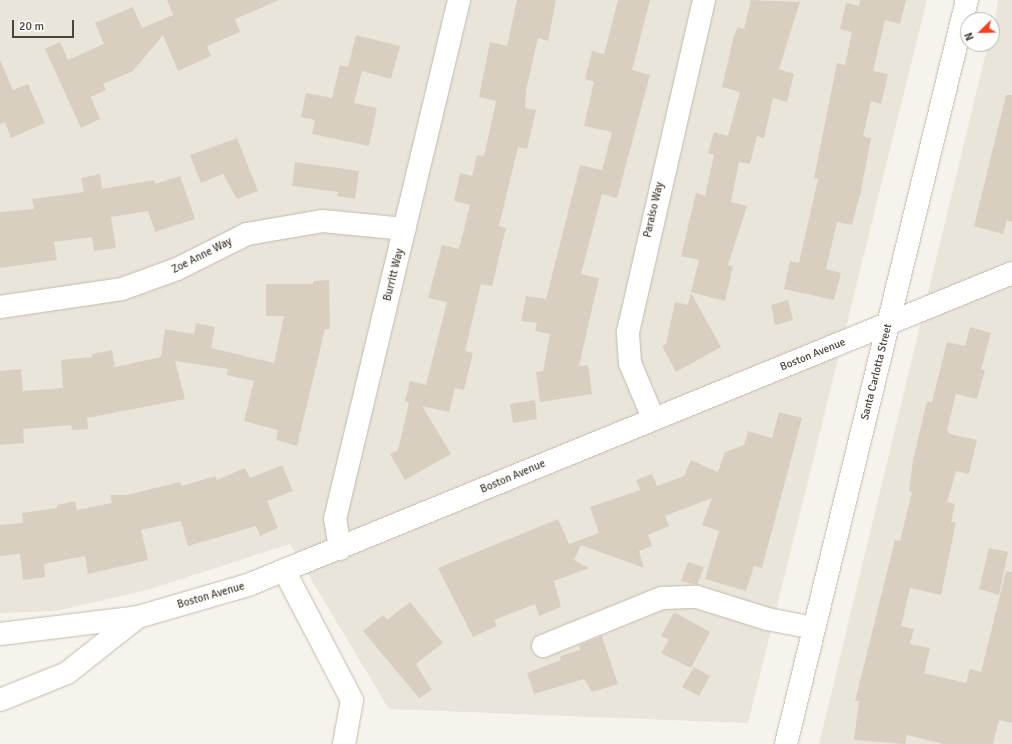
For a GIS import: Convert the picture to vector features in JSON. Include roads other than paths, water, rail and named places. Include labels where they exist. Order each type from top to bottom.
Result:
[{"type":"street","name":"Burritt Way","points":[[340,549],[335,519],[405,229],[458,0]]},
{"type":"street","name":"Paraiso Way","points":[[653,418],[630,363],[628,332],[704,0]]},
{"type":"street","name":"Santa Carlotta Street","points":[[786,744],[967,0]]},
{"type":"street","name":"Zoe Anne Way","points":[[0,307],[82,298],[122,289],[177,269],[247,234],[322,221],[405,229]]},
{"type":"street","name":"Boston Avenue","points":[[0,634],[138,617],[286,572],[653,418],[889,324],[1012,273]]},
{"type":"street","points":[[286,572],[352,700],[344,744]]},
{"type":"street","points":[[543,646],[662,598],[697,597],[767,619],[814,628]]},
{"type":"street","points":[[0,700],[67,672],[138,617]]}]
